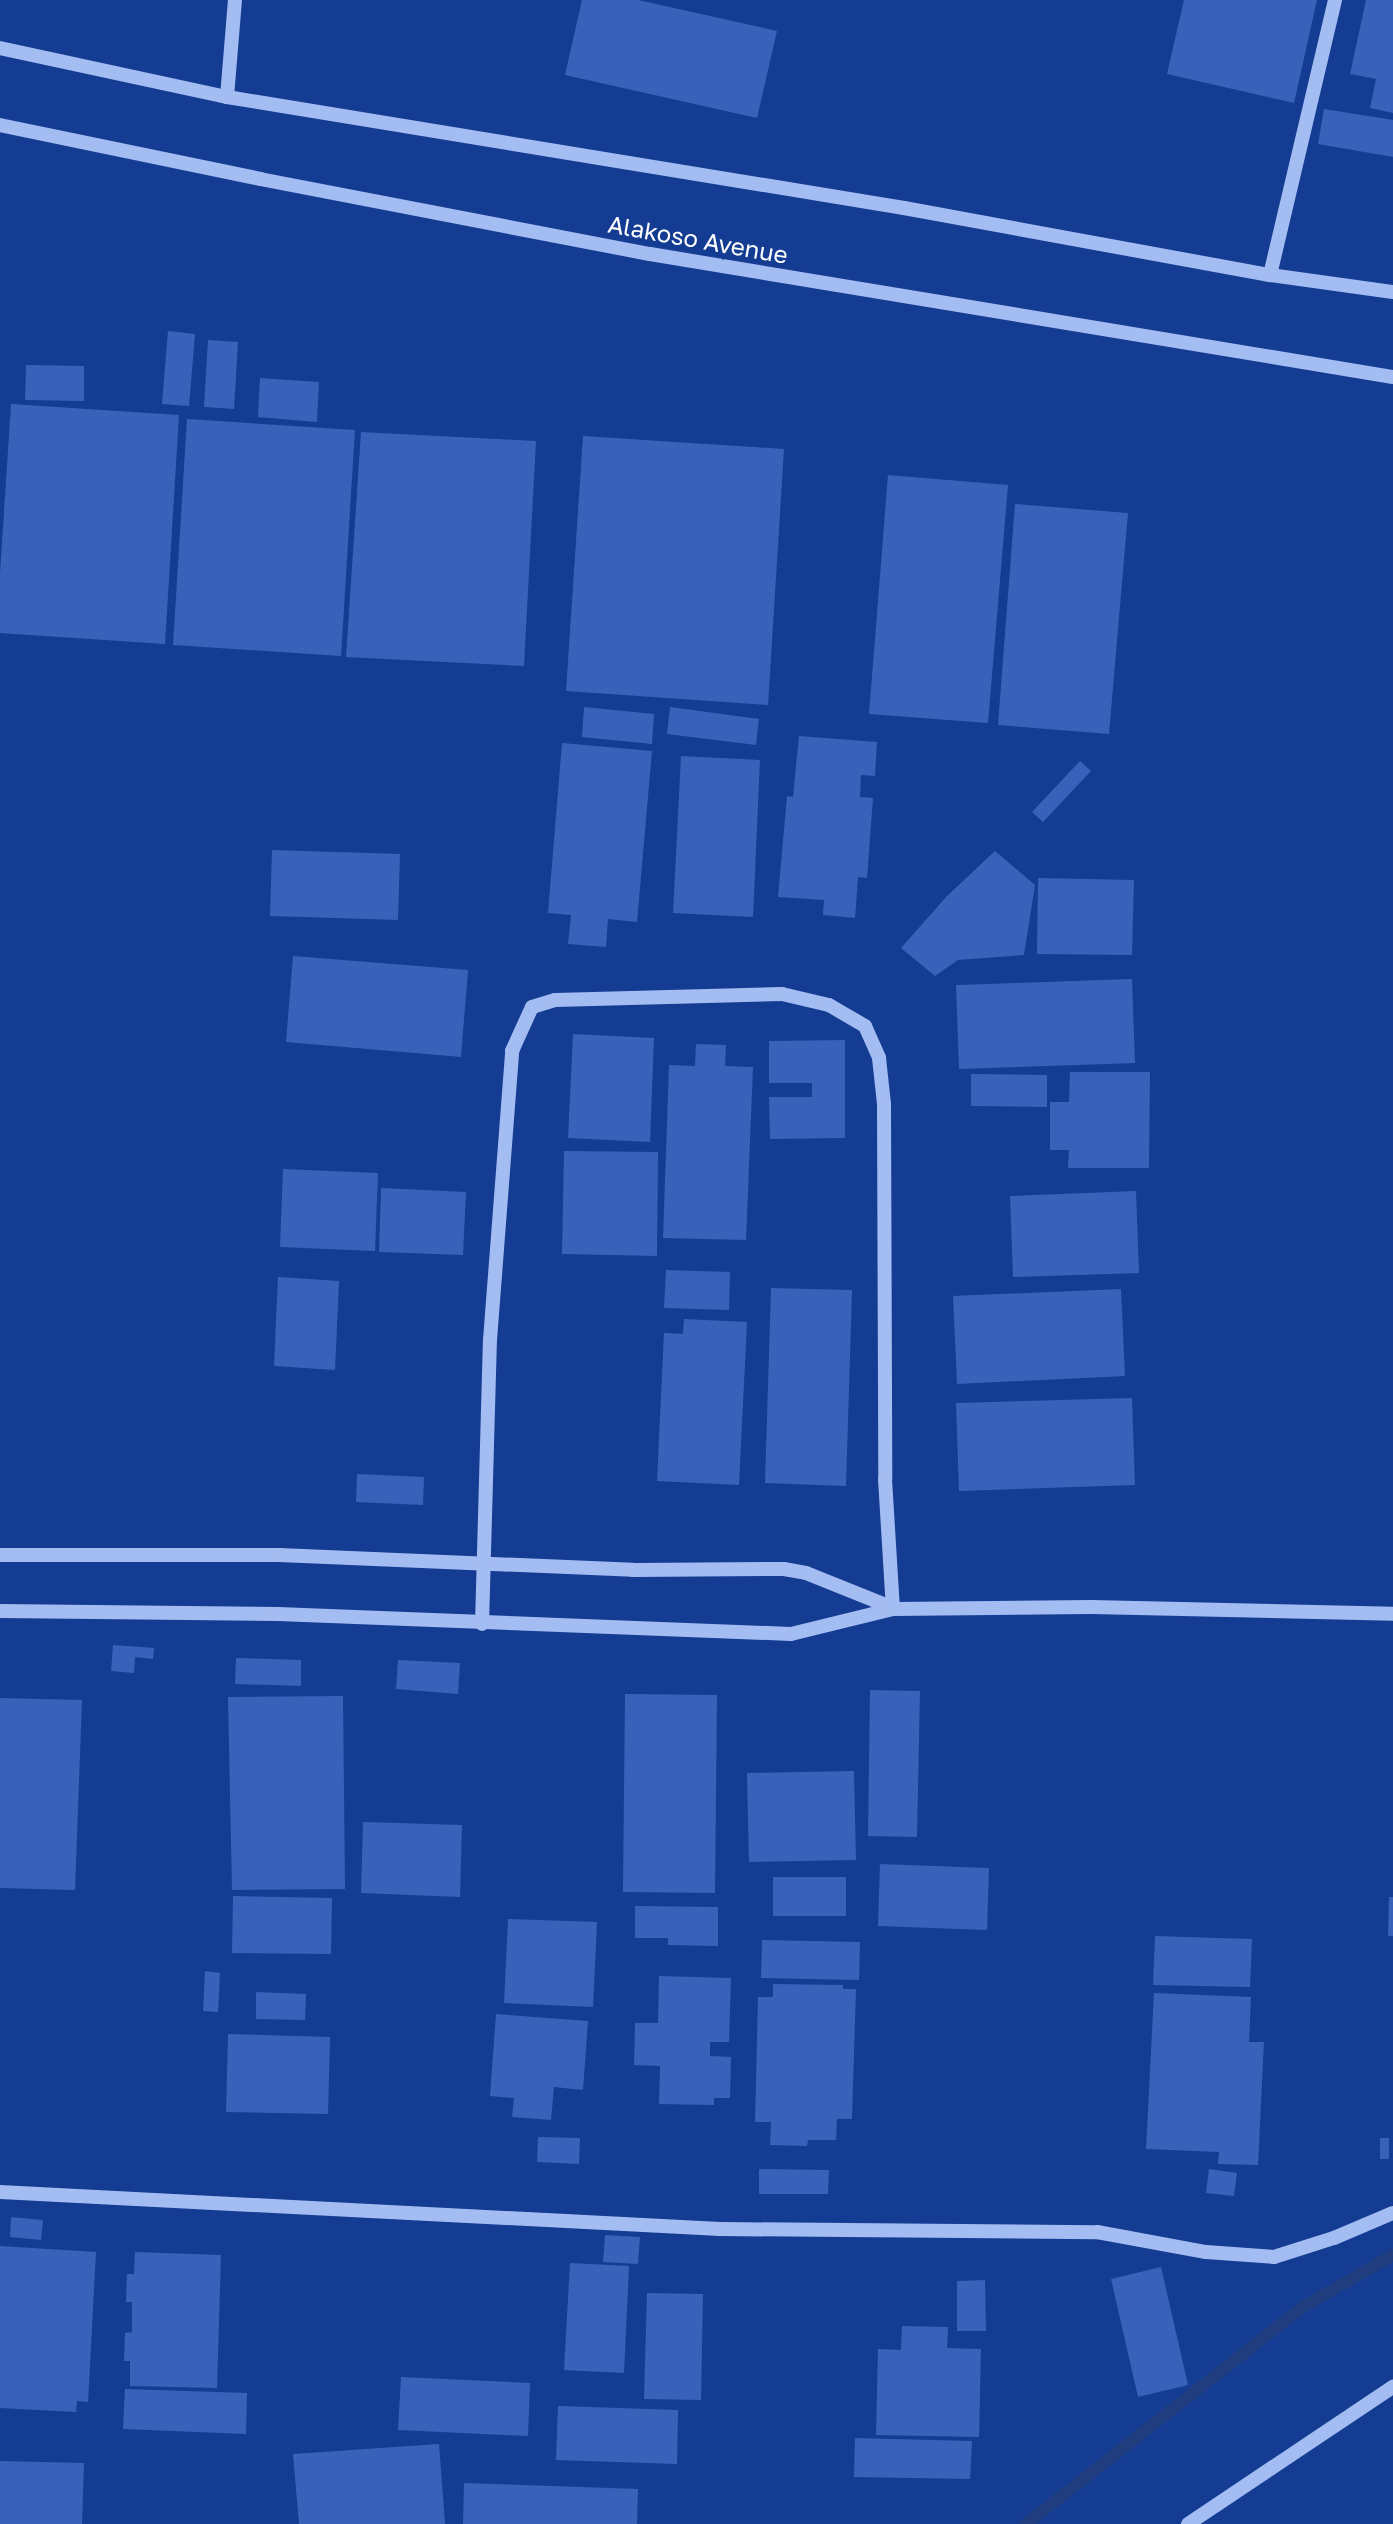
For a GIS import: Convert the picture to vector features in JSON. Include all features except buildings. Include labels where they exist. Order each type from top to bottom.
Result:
[{"type":"street","points":[[227,97],[235,0]]},
{"type":"street","points":[[1270,275],[1335,0]]},
{"type":"street","points":[[0,48],[227,97],[904,208],[1270,275],[1393,292]]},
{"type":"street","name":"Alakoso Avenue","points":[[0,125],[650,254],[1393,377]]},
{"type":"street","points":[[482,1624],[490,1340],[512,1051],[532,1007],[555,1000],[782,994],[829,1005],[865,1026],[879,1058],[884,1104],[885,1479],[893,1609]]},
{"type":"street","points":[[0,1555],[279,1555],[633,1570],[784,1569],[806,1573],[893,1609]]},
{"type":"street","points":[[0,1611],[278,1614],[791,1634],[893,1609],[1091,1607],[1393,1614]]},
{"type":"street","points":[[0,2192],[720,2229],[1097,2232],[1206,2252],[1274,2257],[1334,2238],[1393,2213]]},
{"type":"street","points":[[1188,2524],[1393,2387]]},
{"type":"waterway","points":[[1026,2524],[1303,2307],[1393,2255]]}]
